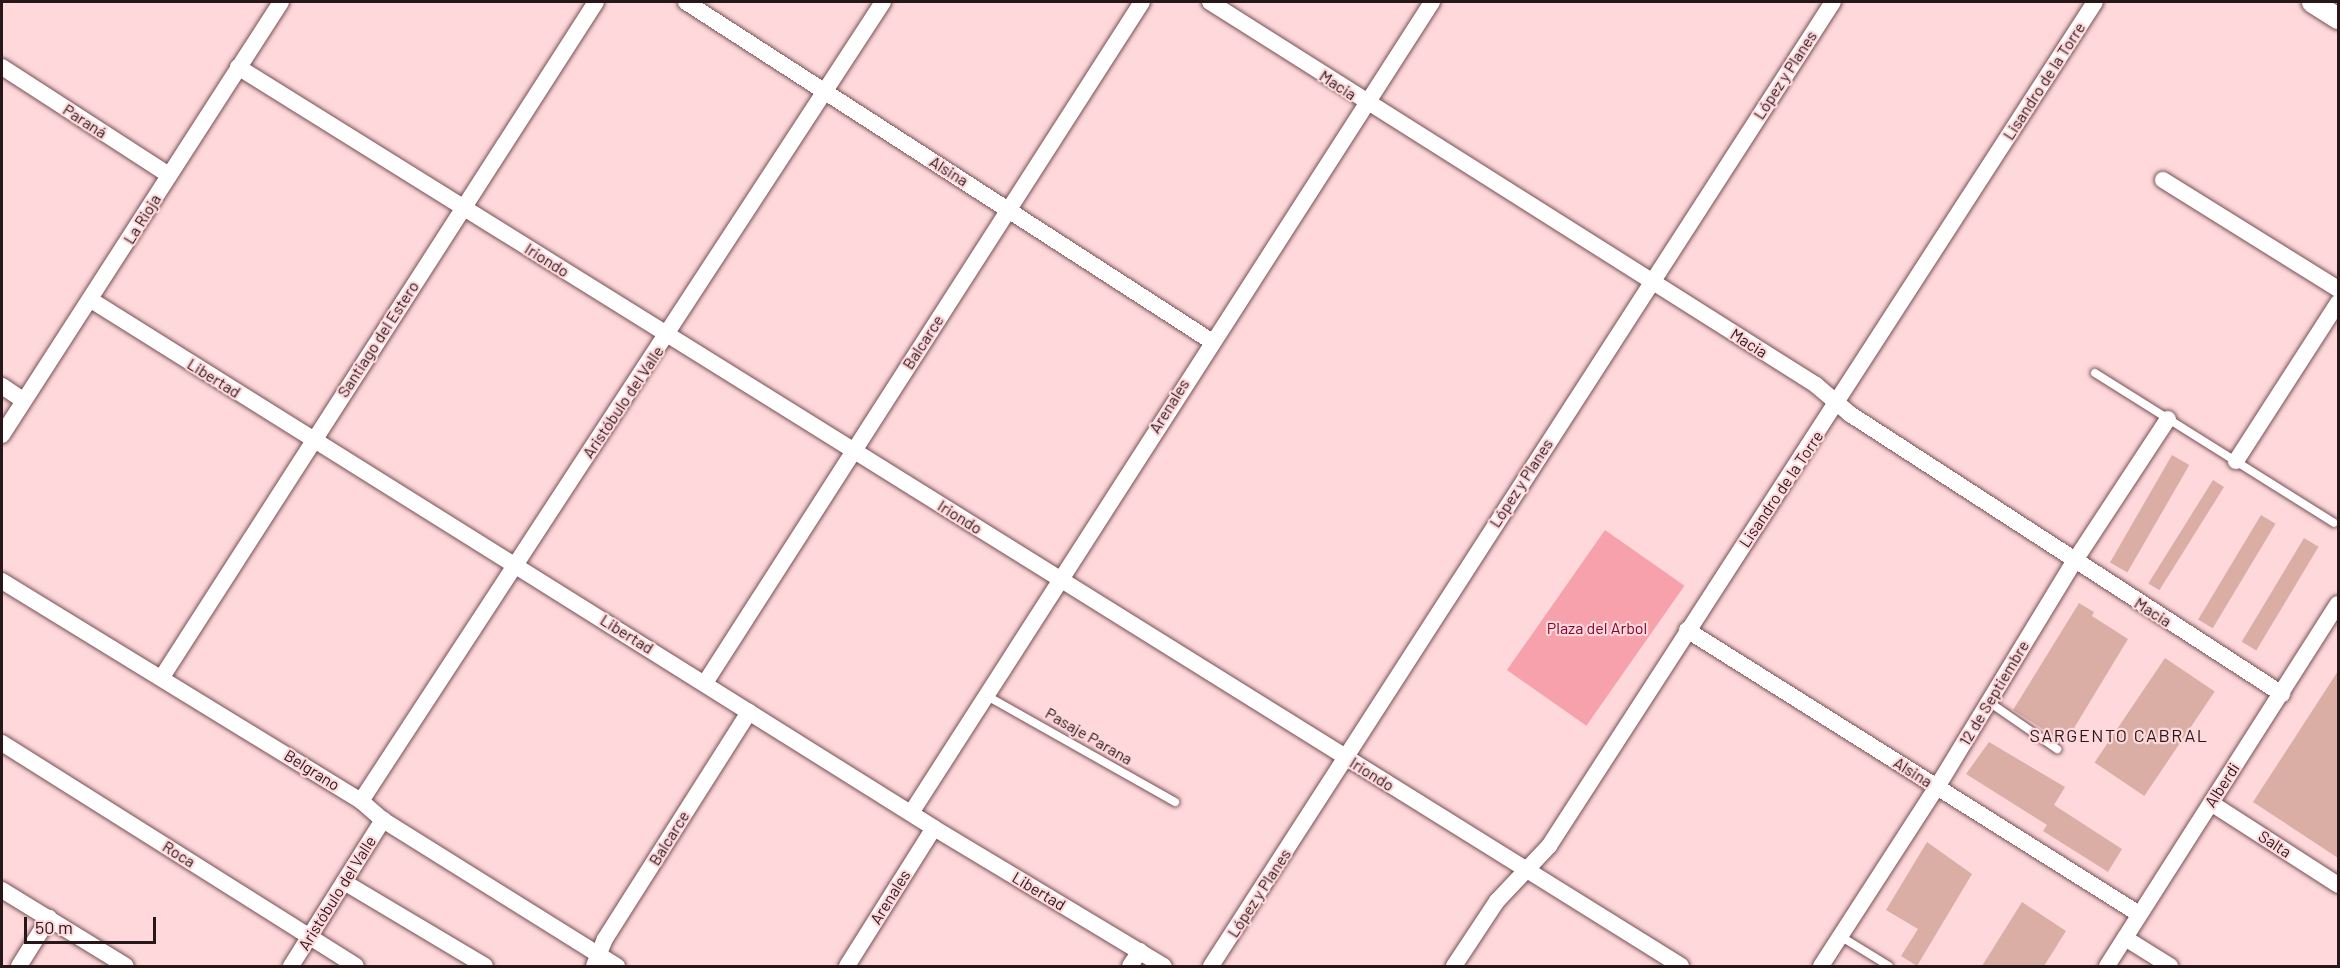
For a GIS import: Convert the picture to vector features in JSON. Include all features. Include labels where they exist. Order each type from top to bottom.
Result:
[{"type":"street","name":"La Rioja","points":[[2,435],[281,2]]},
{"type":"street","name":"Santiago del Estero","points":[[162,677],[596,2]]},
{"type":"street","name":"Alsina","points":[[686,2],[1211,341]]},
{"type":"street","name":"Aristóbulo del Valle","points":[[361,801],[883,2]]},
{"type":"street","name":"Balcarce","points":[[705,683],[853,449],[1142,2]]},
{"type":"street","name":"Macia","points":[[1210,2],[1365,103],[1816,385],[1837,404],[2074,562],[2282,694]]},
{"type":"street","name":"Arenales","points":[[911,813],[1211,341],[1432,2]]},
{"type":"street","name":"López y Planes","points":[[1211,966],[1650,282],[1833,2]]},
{"type":"street","name":"Lisandro de la Torre","points":[[1454,966],[1497,900],[1528,872],[1549,846],[2095,2]]},
{"type":"street","points":[[2312,2],[2338,18]]},
{"type":"street","name":"Paraná","points":[[2,67],[169,175]]},
{"type":"street","name":"Iriondo","points":[[238,68],[1681,966]]},
{"type":"street","points":[[2163,180],[2338,289]]},
{"type":"street","name":"Libertad","points":[[91,300],[312,441],[705,683],[934,828],[1164,966]]},
{"type":"street","points":[[2236,461],[2338,303]]},
{"type":"street","points":[[2,386],[23,400]]},
{"type":"street","name":"12 de Septiembre","points":[[1821,966],[1937,787],[2074,562],[2168,419]]},
{"type":"street","name":"Belgrano","points":[[2,581],[361,801],[383,820],[597,961],[617,966]]},
{"type":"street","name":"Alberdi","points":[[2107,966],[2338,604]]},
{"type":"street","name":"Alsina","points":[[1687,630],[2139,914]]},
{"type":"street","name":"Balcarce","points":[[597,961],[605,939],[749,712]]},
{"type":"street","name":"Roca","points":[[2,743],[356,966]]},
{"type":"street","name":"Salta","points":[[2211,803],[2338,885]]},
{"type":"street","name":"Aristóbulo del Valle","points":[[291,966],[383,820]]},
{"type":"street","name":"Arenales","points":[[847,966],[934,828]]},
{"type":"street","points":[[344,882],[485,966]]},
{"type":"street","points":[[2,890],[126,966]]},
{"type":"street","points":[[19,966],[49,918]]},
{"type":"street","points":[[2125,938],[2170,966]]},
{"type":"street","points":[[1130,966],[1140,951]]},
{"type":"lane","points":[[2095,373],[2236,461],[2254,476],[2334,523]]},
{"type":"lane","name":"Pasaje Parana","points":[[987,696],[1175,802]]},
{"type":"lane","points":[[1989,702],[2057,748]]},
{"type":"lane","points":[[1840,936],[1889,966]]},
{"type":"green space","name":"Plaza del Arbol","points":[[1605,530],[1684,586],[1586,726],[1507,670]]},
{"type":"building","points":[[2172,455],[2189,465],[2127,572],[2110,562]]},
{"type":"building","points":[[2213,480],[2224,487],[2159,590],[2148,583]]},
{"type":"building","points":[[2261,515],[2276,524],[2213,628],[2198,620]]},
{"type":"building","points":[[2304,538],[2319,547],[2256,650],[2242,642]]},
{"type":"building","points":[[2079,603],[2094,612],[2092,616],[2128,639],[2065,743],[2013,710]]},
{"type":"building","points":[[2165,658],[2215,692],[2144,796],[2095,762]]},
{"type":"building","points":[[2338,671],[2338,858],[2253,802]]},
{"type":"building","points":[[1989,742],[2065,787],[2054,805],[2122,849],[2108,872],[2043,831],[2047,825],[1966,774]]},
{"type":"building","points":[[1927,842],[1972,874],[1917,966],[1901,956],[1918,929],[1886,910]]},
{"type":"building","points":[[2022,902],[2066,931],[2044,966],[1982,966]]},
{"type":"district","name":"SARGENTO CABRAL","points":[[2119,735]]}]
